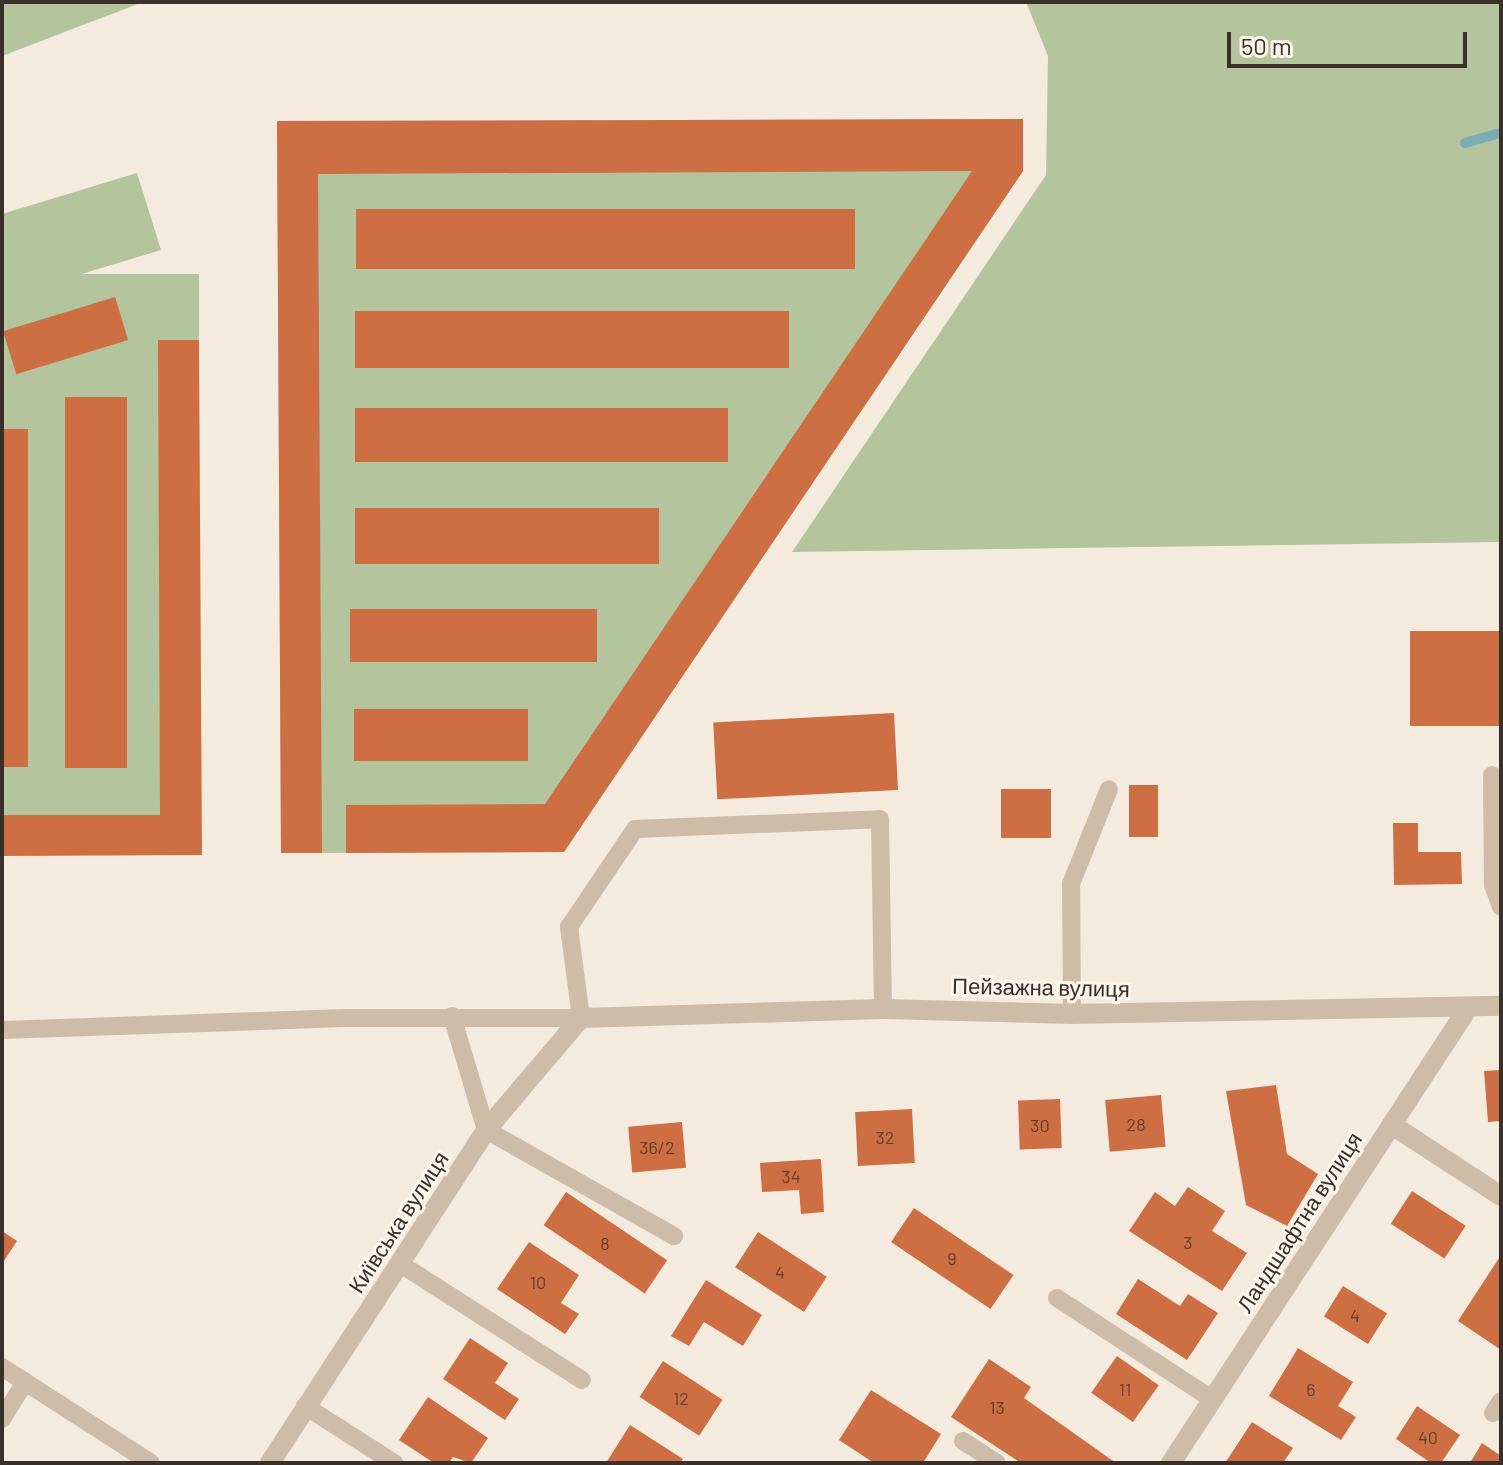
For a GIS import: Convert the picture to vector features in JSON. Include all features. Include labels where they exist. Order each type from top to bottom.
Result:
[{"type":"street","name":"Пейзажна вулиця","points":[[581,1018],[883,1009],[1072,1014],[1501,1006]]},
{"type":"street","name":"Ландшафтна вулиця","points":[[1171,1463],[1468,1008]]},
{"type":"street","name":"Київська вулиця","points":[[270,1463],[486,1130],[581,1018]]},
{"type":"street","points":[[1392,1125],[1501,1196]]},
{"type":"lane","points":[[1492,775],[1493,885],[1501,907]]},
{"type":"lane","points":[[1072,1014],[1071,884],[1109,789]]},
{"type":"lane","points":[[2,1030],[452,1016],[581,1018],[569,927],[635,829],[880,819],[883,1009]]},
{"type":"lane","points":[[452,1016],[486,1130],[674,1236]]},
{"type":"lane","points":[[399,1263],[582,1380]]},
{"type":"lane","points":[[1057,1298],[1212,1399]]},
{"type":"lane","points":[[2,1367],[151,1463]]},
{"type":"lane","points":[[2,1419],[25,1382]]},
{"type":"lane","points":[[306,1406],[394,1463]]},
{"type":"lane","points":[[963,1441],[997,1463]]},
{"type":"green space","points":[[2,2],[143,2],[2,56]]},
{"type":"green space","points":[[1026,2],[1501,2],[1501,542],[792,552],[1046,175],[1048,56]]},
{"type":"green space","points":[[1023,119],[1023,171],[564,852],[281,853],[277,121]]},
{"type":"green space","points":[[137,173],[161,250],[2,298],[2,214]]},
{"type":"green space","points":[[2,274],[199,274],[199,855],[2,855]]},
{"type":"building","points":[[1023,119],[1023,171],[564,852],[346,853],[346,805],[545,804],[972,171],[318,174],[322,853],[281,853],[277,121]]},
{"type":"building","points":[[356,209],[855,209],[855,269],[356,269]]},
{"type":"building","points":[[115,297],[128,340],[16,374],[3,331]]},
{"type":"building","points":[[355,311],[789,311],[789,368],[355,368]]},
{"type":"building","points":[[158,340],[199,340],[202,855],[2,856],[2,815],[160,815]]},
{"type":"building","points":[[65,397],[127,397],[127,768],[65,768]]},
{"type":"building","points":[[355,408],[728,408],[728,462],[355,462]]},
{"type":"building","points":[[2,429],[28,429],[28,767],[2,767]]},
{"type":"building","points":[[355,508],[659,508],[659,564],[355,564]]},
{"type":"building","points":[[350,609],[597,609],[597,662],[350,662]]},
{"type":"building","points":[[1410,631],[1501,631],[1501,726],[1410,726]]},
{"type":"building","points":[[354,709],[528,709],[528,761],[354,761]]},
{"type":"building","points":[[894,713],[898,790],[717,799],[713,722]]},
{"type":"building","points":[[1129,785],[1158,785],[1158,837],[1129,837]]},
{"type":"building","points":[[1001,789],[1051,789],[1051,838],[1001,838]]},
{"type":"building","points":[[1393,823],[1418,823],[1418,852],[1461,852],[1462,884],[1394,885]]},
{"type":"building","points":[[1501,1070],[1501,1121],[1488,1122],[1484,1071]]},
{"type":"building","points":[[1276,1085],[1287,1154],[1318,1174],[1287,1226],[1246,1205],[1226,1091]]},
{"type":"building","points":[[1161,1095],[1166,1147],[1110,1152],[1105,1100]]},
{"type":"building","points":[[1060,1099],[1062,1148],[1020,1149],[1018,1100]]},
{"type":"building","points":[[912,1109],[915,1163],[858,1166],[855,1112]]},
{"type":"building","points":[[682,1122],[686,1168],[632,1173],[628,1127]]},
{"type":"building","points":[[821,1159],[824,1212],[801,1214],[799,1190],[762,1192],[760,1163]]},
{"type":"building","points":[[1188,1187],[1225,1211],[1212,1231],[1247,1253],[1222,1291],[1129,1231],[1155,1192],[1175,1206]]},
{"type":"building","points":[[1412,1191],[1466,1226],[1444,1259],[1391,1224]]},
{"type":"building","points":[[566,1192],[667,1260],[645,1293],[544,1225]]},
{"type":"building","points":[[914,1208],[1013,1275],[991,1309],[891,1242]]},
{"type":"building","points":[[2,1231],[17,1241],[2,1264]]},
{"type":"building","points":[[758,1232],[827,1277],[804,1312],[735,1267]]},
{"type":"building","points":[[529,1242],[579,1275],[561,1303],[579,1314],[565,1334],[497,1289]]},
{"type":"building","points":[[1501,1255],[1501,1350],[1458,1321]]},
{"type":"building","points":[[1138,1279],[1180,1306],[1188,1294],[1218,1313],[1187,1360],[1116,1314]]},
{"type":"building","points":[[706,1280],[762,1315],[743,1346],[704,1322],[689,1346],[671,1336]]},
{"type":"building","points":[[1343,1286],[1387,1314],[1368,1344],[1324,1317]]},
{"type":"building","points":[[470,1338],[508,1363],[495,1383],[519,1399],[505,1420],[443,1379]]},
{"type":"building","points":[[1298,1348],[1353,1382],[1338,1406],[1356,1417],[1341,1440],[1269,1396]]},
{"type":"building","points":[[1117,1356],[1159,1385],[1133,1422],[1091,1393]]},
{"type":"building","points":[[989,1359],[1031,1387],[1024,1398],[1116,1463],[1021,1463],[951,1417]]},
{"type":"building","points":[[663,1361],[723,1400],[699,1436],[640,1397]]},
{"type":"building","points":[[871,1390],[941,1434],[923,1463],[874,1463],[839,1440]]},
{"type":"building","points":[[428,1397],[488,1438],[471,1463],[453,1457],[449,1463],[434,1463],[399,1440]]},
{"type":"building","points":[[1417,1406],[1460,1435],[1441,1463],[1431,1463],[1396,1439]]},
{"type":"building","points":[[1252,1422],[1293,1448],[1283,1463],[1225,1463]]},
{"type":"building","points":[[630,1425],[683,1459],[680,1463],[606,1463]]},
{"type":"building","points":[[1482,1443],[1501,1456],[1501,1463],[1470,1463]]},
{"type":"waterway","points":[[1465,143],[1501,133]]}]
